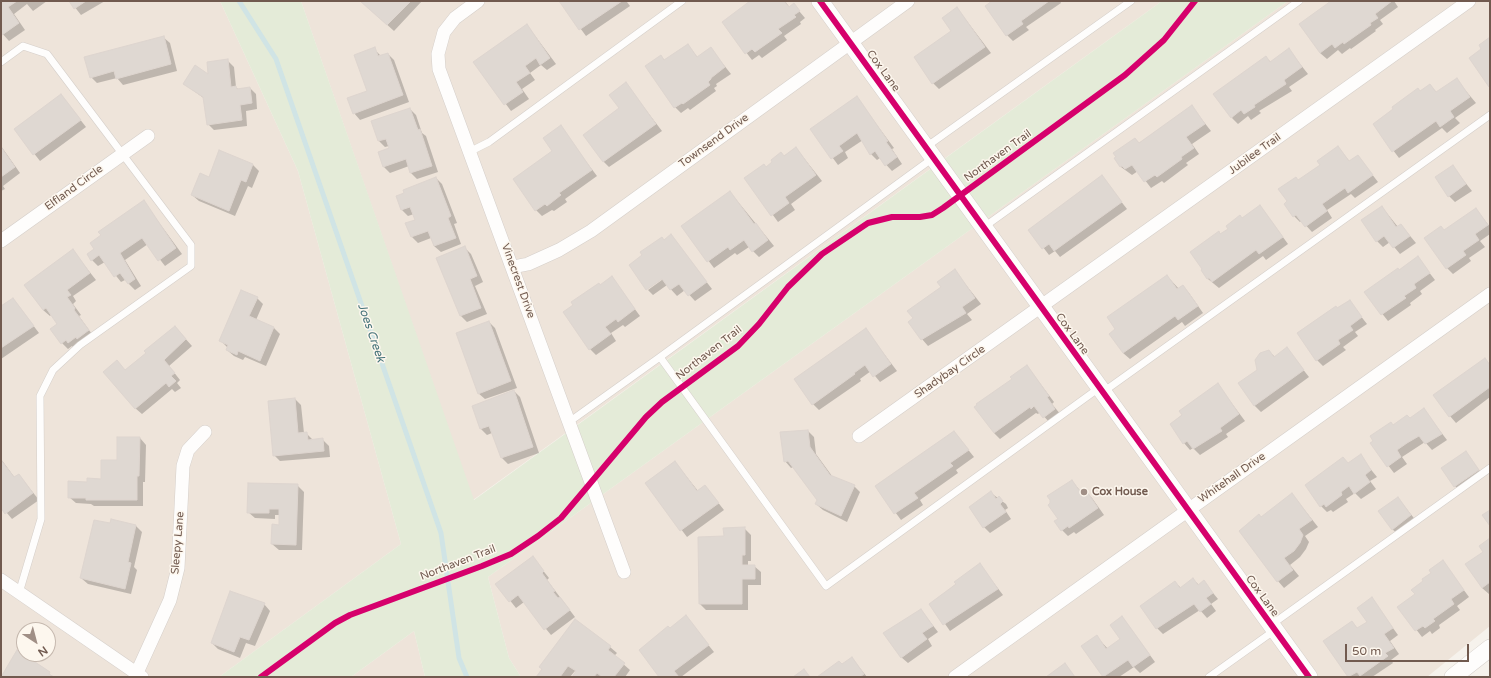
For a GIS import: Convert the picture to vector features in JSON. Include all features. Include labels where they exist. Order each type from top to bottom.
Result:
[{"type":"street","name":"Cox Lane","points":[[820,1],[1309,677]]},
{"type":"street","name":"Townsend Drive","points":[[513,267],[528,264],[560,250],[591,231],[908,1]]},
{"type":"street","name":"Jubilee Trail","points":[[1041,307],[1469,1]]},
{"type":"street","name":"Vinecrest Drive","points":[[472,3],[455,18],[444,32],[438,54],[439,70],[513,267],[624,572]]},
{"type":"street","name":"Elfland Circle","points":[[1,241],[148,136]]},
{"type":"street","name":"Whitehall Drive","points":[[955,677],[1490,294]]},
{"type":"street","name":"Shadybay Circle","points":[[859,436],[1041,307]]},
{"type":"street","name":"Sleepy Lane","points":[[138,676],[170,600],[178,568],[183,466],[188,450],[205,432]]},
{"type":"street","points":[[1,580],[138,676]]},
{"type":"street","points":[[1453,677],[1490,648]]},
{"type":"lane","points":[[469,152],[489,142],[682,1]]},
{"type":"lane","points":[[569,422],[660,357],[1131,1]]},
{"type":"lane","points":[[984,228],[1299,1]]},
{"type":"lane","points":[[1,62],[23,46],[47,54],[124,153],[192,245],[191,266],[80,345],[53,370],[40,396],[41,519],[19,593]]},
{"type":"lane","points":[[660,357],[826,586],[1490,115]]},
{"type":"lane","points":[[1209,677],[1272,627],[1490,468]]},
{"type":"shaded area","points":[[1,1],[220,1],[298,171],[401,544],[219,677],[1,677]]},
{"type":"shaded area","points":[[301,1],[1162,1],[473,500]]},
{"type":"shaded area","points":[[1288,1],[1490,1],[1490,626],[1427,677],[521,677],[509,658],[488,577]]},
{"type":"shaded area","points":[[414,631],[425,677],[351,677]]},
{"type":"green space","points":[[220,1],[301,1],[474,500],[1162,1],[1288,1],[488,577],[509,658],[521,677],[425,677],[414,631],[351,677],[219,677],[401,544],[298,171]]},
{"type":"building","points":[[1,1],[17,1],[8,7],[19,23],[2,35]]},
{"type":"building","points":[[69,1],[86,1],[74,9]]},
{"type":"building","points":[[360,1],[411,1],[387,25]]},
{"type":"building","points":[[559,1],[622,1],[579,30]]},
{"type":"building","points":[[750,1],[784,1],[789,7],[794,3],[800,11],[794,15],[796,17],[778,29],[782,33],[755,52],[752,49],[745,54],[722,22]]},
{"type":"building","points":[[992,1],[1049,1],[1021,21],[1023,24],[1006,36],[985,6]]},
{"type":"building","points":[[1331,1],[1392,1],[1375,14],[1378,18],[1370,23],[1371,25],[1344,44],[1343,42],[1335,48],[1332,44],[1320,53],[1299,24]]},
{"type":"building","points":[[957,7],[985,47],[932,84],[914,57],[951,31],[942,18]]},
{"type":"building","points":[[527,24],[550,58],[540,65],[536,58],[525,66],[530,73],[516,82],[523,92],[504,105],[473,62]]},
{"type":"building","points":[[164,36],[171,64],[116,79],[114,71],[90,78],[84,57]]},
{"type":"building","points":[[1490,37],[1489,87],[1469,58],[1481,49],[1479,45]]},
{"type":"building","points":[[688,44],[697,57],[711,47],[725,67],[711,78],[708,82],[710,85],[683,104],[682,103],[674,108],[645,66],[661,55],[664,60]]},
{"type":"building","points":[[375,47],[378,56],[388,53],[403,95],[353,114],[347,98],[367,91],[354,55]]},
{"type":"building","points":[[1289,48],[1302,67],[1284,80],[1286,84],[1254,105],[1255,107],[1244,114],[1241,110],[1231,118],[1213,94],[1266,56],[1270,62]]},
{"type":"building","points":[[228,59],[231,87],[236,86],[237,89],[250,87],[252,103],[240,105],[242,120],[207,125],[203,97],[183,84],[195,65],[208,74],[207,62]]},
{"type":"building","points":[[1457,78],[1470,97],[1450,111],[1454,117],[1440,127],[1436,121],[1392,152],[1373,124],[1393,109],[1392,107],[1418,88],[1420,91],[1430,84],[1436,92]]},
{"type":"building","points":[[626,82],[656,124],[603,162],[583,135],[619,108],[609,95]]},
{"type":"building","points":[[61,94],[81,120],[33,155],[14,129]]},
{"type":"building","points":[[857,96],[888,141],[886,142],[897,157],[885,166],[875,151],[870,155],[857,133],[839,146],[843,151],[831,159],[810,129]]},
{"type":"building","points":[[1192,105],[1205,124],[1186,137],[1194,148],[1181,157],[1182,159],[1157,177],[1155,175],[1144,182],[1132,165],[1125,169],[1122,166],[1120,167],[1114,158],[1116,157],[1113,153],[1135,138],[1139,143]]},
{"type":"building","points":[[410,108],[418,130],[420,129],[432,166],[410,173],[406,159],[383,167],[378,152],[389,148],[386,139],[378,141],[371,121]]},
{"type":"building","points":[[561,125],[592,170],[559,193],[561,195],[547,206],[545,204],[535,211],[513,179],[552,151],[543,138]]},
{"type":"building","points":[[1338,146],[1349,161],[1358,155],[1373,175],[1348,193],[1345,188],[1322,204],[1327,211],[1305,227],[1296,215],[1293,217],[1284,204],[1287,201],[1278,189],[1296,177],[1298,180],[1320,165],[1317,161]]},
{"type":"building","points":[[1,147],[15,167],[1,177]]},
{"type":"building","points":[[796,147],[816,175],[785,197],[789,203],[771,216],[744,178],[764,164],[766,167],[772,162],[771,160],[781,152],[784,156]]},
{"type":"building","points":[[219,150],[253,164],[246,182],[241,180],[229,211],[191,195],[200,173],[209,177]]},
{"type":"building","points":[[1453,165],[1466,184],[1448,197],[1435,177]]},
{"type":"building","points":[[1102,175],[1122,202],[1054,251],[1049,244],[1042,249],[1028,230]]},
{"type":"building","points":[[436,177],[451,216],[448,218],[456,238],[434,246],[428,231],[411,237],[405,223],[415,220],[410,207],[401,210],[396,196],[404,193],[403,190]]},
{"type":"building","points":[[730,191],[754,224],[756,223],[768,240],[752,252],[744,240],[730,250],[728,247],[707,262],[681,226]]},
{"type":"building","points":[[144,200],[176,248],[158,261],[142,238],[120,253],[135,279],[128,284],[120,273],[114,277],[99,255],[91,261],[87,254],[94,249],[90,243],[101,235],[98,232]]},
{"type":"building","points":[[1260,205],[1283,237],[1259,254],[1256,250],[1212,282],[1209,278],[1207,279],[1190,252],[1219,231],[1220,234],[1228,229],[1226,226],[1240,215],[1242,218]]},
{"type":"building","points":[[1382,206],[1396,227],[1401,224],[1410,236],[1393,248],[1384,236],[1376,242],[1361,220]]},
{"type":"building","points":[[1476,208],[1488,225],[1475,234],[1479,240],[1463,251],[1466,255],[1446,269],[1424,238],[1441,226],[1444,230]]},
{"type":"building","points":[[671,234],[707,282],[688,296],[679,284],[670,290],[662,279],[646,290],[629,265],[642,255],[640,252],[662,237],[664,240]]},
{"type":"building","points":[[465,246],[477,276],[470,279],[481,308],[460,316],[436,258]]},
{"type":"building","points":[[73,249],[90,273],[67,290],[71,295],[67,297],[75,308],[74,310],[89,330],[77,339],[76,337],[68,343],[66,340],[61,344],[50,329],[57,324],[46,308],[43,310],[24,285]]},
{"type":"building","points":[[1418,256],[1430,273],[1414,284],[1416,288],[1404,296],[1406,298],[1381,315],[1364,292]]},
{"type":"building","points":[[955,269],[975,298],[962,307],[966,313],[921,340],[908,322],[913,318],[907,311],[941,287],[937,282]]},
{"type":"building","points":[[1167,275],[1177,289],[1183,285],[1198,306],[1178,320],[1175,316],[1123,353],[1109,334],[1115,329],[1107,317]]},
{"type":"building","points":[[612,276],[635,309],[618,322],[616,319],[605,327],[611,334],[589,350],[563,312],[573,305],[571,302]]},
{"type":"building","points":[[241,290],[258,297],[249,316],[274,327],[260,361],[238,351],[237,355],[226,350],[228,345],[219,341]]},
{"type":"building","points":[[13,298],[34,326],[1,348],[1,306]]},
{"type":"building","points":[[1350,300],[1362,317],[1350,326],[1353,330],[1338,340],[1340,344],[1316,361],[1297,333],[1336,306],[1337,308]]},
{"type":"building","points":[[489,321],[511,381],[478,394],[456,333]]},
{"type":"building","points":[[175,326],[186,339],[164,360],[175,373],[171,376],[176,381],[169,387],[166,383],[135,409],[103,372],[117,360],[125,370],[146,353],[144,351]]},
{"type":"building","points":[[866,328],[891,364],[873,377],[865,365],[812,405],[794,379]]},
{"type":"building","points":[[1287,347],[1304,370],[1254,406],[1238,383],[1257,370],[1255,360],[1260,353],[1269,350],[1274,357]]},
{"type":"building","points":[[1485,358],[1490,365],[1490,387],[1449,417],[1433,395]]},
{"type":"building","points":[[1027,365],[1049,396],[1047,397],[1055,409],[1043,418],[1034,406],[1031,409],[1030,407],[994,433],[974,407],[977,405],[976,404],[1012,379],[1010,377]]},
{"type":"building","points":[[1218,383],[1239,414],[1220,428],[1222,431],[1193,449],[1187,441],[1183,444],[1170,424],[1182,415],[1179,411]]},
{"type":"building","points":[[514,390],[533,447],[501,458],[489,426],[480,429],[472,406]]},
{"type":"building","points":[[295,398],[298,433],[307,432],[308,440],[323,438],[324,451],[273,456],[268,401]]},
{"type":"building","points":[[1424,408],[1442,434],[1425,444],[1419,436],[1407,443],[1397,450],[1401,457],[1387,467],[1370,443],[1373,441],[1370,436],[1391,422],[1393,425],[1407,415],[1410,418]]},
{"type":"building","points":[[808,430],[810,447],[830,475],[855,485],[841,516],[815,504],[817,500],[788,461],[784,462],[780,432]]},
{"type":"building","points":[[954,431],[969,450],[950,463],[953,466],[914,493],[918,498],[894,514],[875,486]]},
{"type":"building","points":[[117,437],[140,437],[137,500],[86,500],[86,498],[68,498],[68,481],[87,482],[87,478],[101,479],[101,460],[117,460]]},
{"type":"building","points":[[1466,451],[1479,470],[1454,487],[1441,468]]},
{"type":"building","points":[[1361,454],[1371,470],[1365,475],[1370,482],[1354,494],[1349,486],[1341,492],[1342,495],[1326,507],[1324,504],[1320,507],[1305,485],[1343,457],[1348,463]]},
{"type":"building","points":[[1,460],[14,477],[19,474],[33,493],[5,514],[1,508]]},
{"type":"building","points":[[675,461],[697,491],[705,485],[719,503],[680,531],[645,483]]},
{"type":"building","points":[[1072,480],[1081,493],[1086,490],[1098,508],[1069,528],[1068,526],[1061,531],[1054,521],[1058,519],[1048,505],[1050,500],[1047,496]]},
{"type":"building","points":[[248,483],[298,484],[296,545],[271,544],[272,524],[279,525],[279,509],[269,509],[269,513],[247,513]]},
{"type":"building","points":[[991,491],[996,499],[999,496],[1003,501],[1000,504],[1006,512],[983,528],[969,507]]},
{"type":"building","points":[[1292,493],[1312,520],[1299,529],[1303,535],[1300,543],[1294,551],[1284,558],[1293,570],[1277,582],[1239,531],[1259,514],[1261,517]]},
{"type":"building","points":[[1398,497],[1411,515],[1392,530],[1378,511]]},
{"type":"building","points":[[1490,510],[1490,526],[1482,515]]},
{"type":"building","points":[[111,519],[136,525],[128,562],[131,563],[125,589],[80,578],[94,520],[110,523]]},
{"type":"building","points":[[745,527],[745,555],[742,555],[742,565],[755,565],[755,579],[742,579],[742,604],[699,604],[698,537],[724,536],[723,528]]},
{"type":"building","points":[[1490,538],[1490,582],[1482,588],[1465,564],[1483,552],[1479,546]]},
{"type":"building","points":[[533,556],[544,571],[542,573],[555,591],[553,592],[558,598],[560,597],[570,610],[544,630],[518,595],[509,602],[495,584]]},
{"type":"building","points":[[1443,560],[1464,590],[1451,599],[1454,604],[1433,619],[1435,621],[1425,628],[1423,626],[1415,631],[1397,607],[1415,594],[1411,590],[1423,581],[1422,579],[1431,573],[1429,570]]},
{"type":"building","points":[[980,563],[998,589],[943,625],[929,604],[956,584],[954,582]]},
{"type":"building","points":[[1193,578],[1198,585],[1204,580],[1213,593],[1206,598],[1211,604],[1200,612],[1194,604],[1156,629],[1140,606],[1175,581],[1180,588]]},
{"type":"building","points":[[230,591],[265,603],[249,640],[240,637],[234,652],[211,643]]},
{"type":"building","points":[[1372,597],[1393,628],[1384,634],[1394,648],[1385,653],[1388,656],[1360,676],[1357,672],[1348,677],[1323,641],[1352,621],[1357,628],[1367,622],[1357,608]]},
{"type":"building","points":[[921,609],[933,626],[922,633],[927,639],[901,658],[883,633]]},
{"type":"building","points":[[686,615],[709,645],[674,671],[679,677],[659,677],[639,650],[668,626],[670,628]]},
{"type":"building","points":[[1122,616],[1150,655],[1133,667],[1128,660],[1103,677],[1081,646],[1097,635],[1106,649],[1120,639],[1110,625]]},
{"type":"building","points":[[575,619],[611,646],[608,650],[625,663],[614,677],[602,677],[597,673],[594,677],[572,677],[576,671],[568,666],[560,677],[536,677],[542,669],[539,667]]},
{"type":"building","points":[[16,652],[16,662],[35,662],[50,672],[49,674],[54,677],[1,677]]},
{"type":"building","points":[[852,657],[864,674],[860,677],[817,677],[839,661],[842,664]]},
{"type":"building","points":[[1065,663],[1075,677],[1046,677]]},
{"type":"building","points":[[804,669],[810,677],[793,677]]},
{"type":"waterway","name":"Joes Creek","points":[[239,1],[276,59],[441,533],[459,658],[467,677]]},
{"type":"cycle path","points":[[820,1],[1309,677]]},
{"type":"cycle path","name":"Northaven Trail","points":[[261,677],[335,623],[350,615],[511,554],[538,536],[561,518],[646,417],[662,402],[738,346],[759,324],[788,287],[822,254],[868,223],[892,217],[920,217],[932,215],[943,208],[1125,75],[1164,40],[1195,1]]},
{"type":"place","name":"Cox House","points":[[1084,492]]}]
